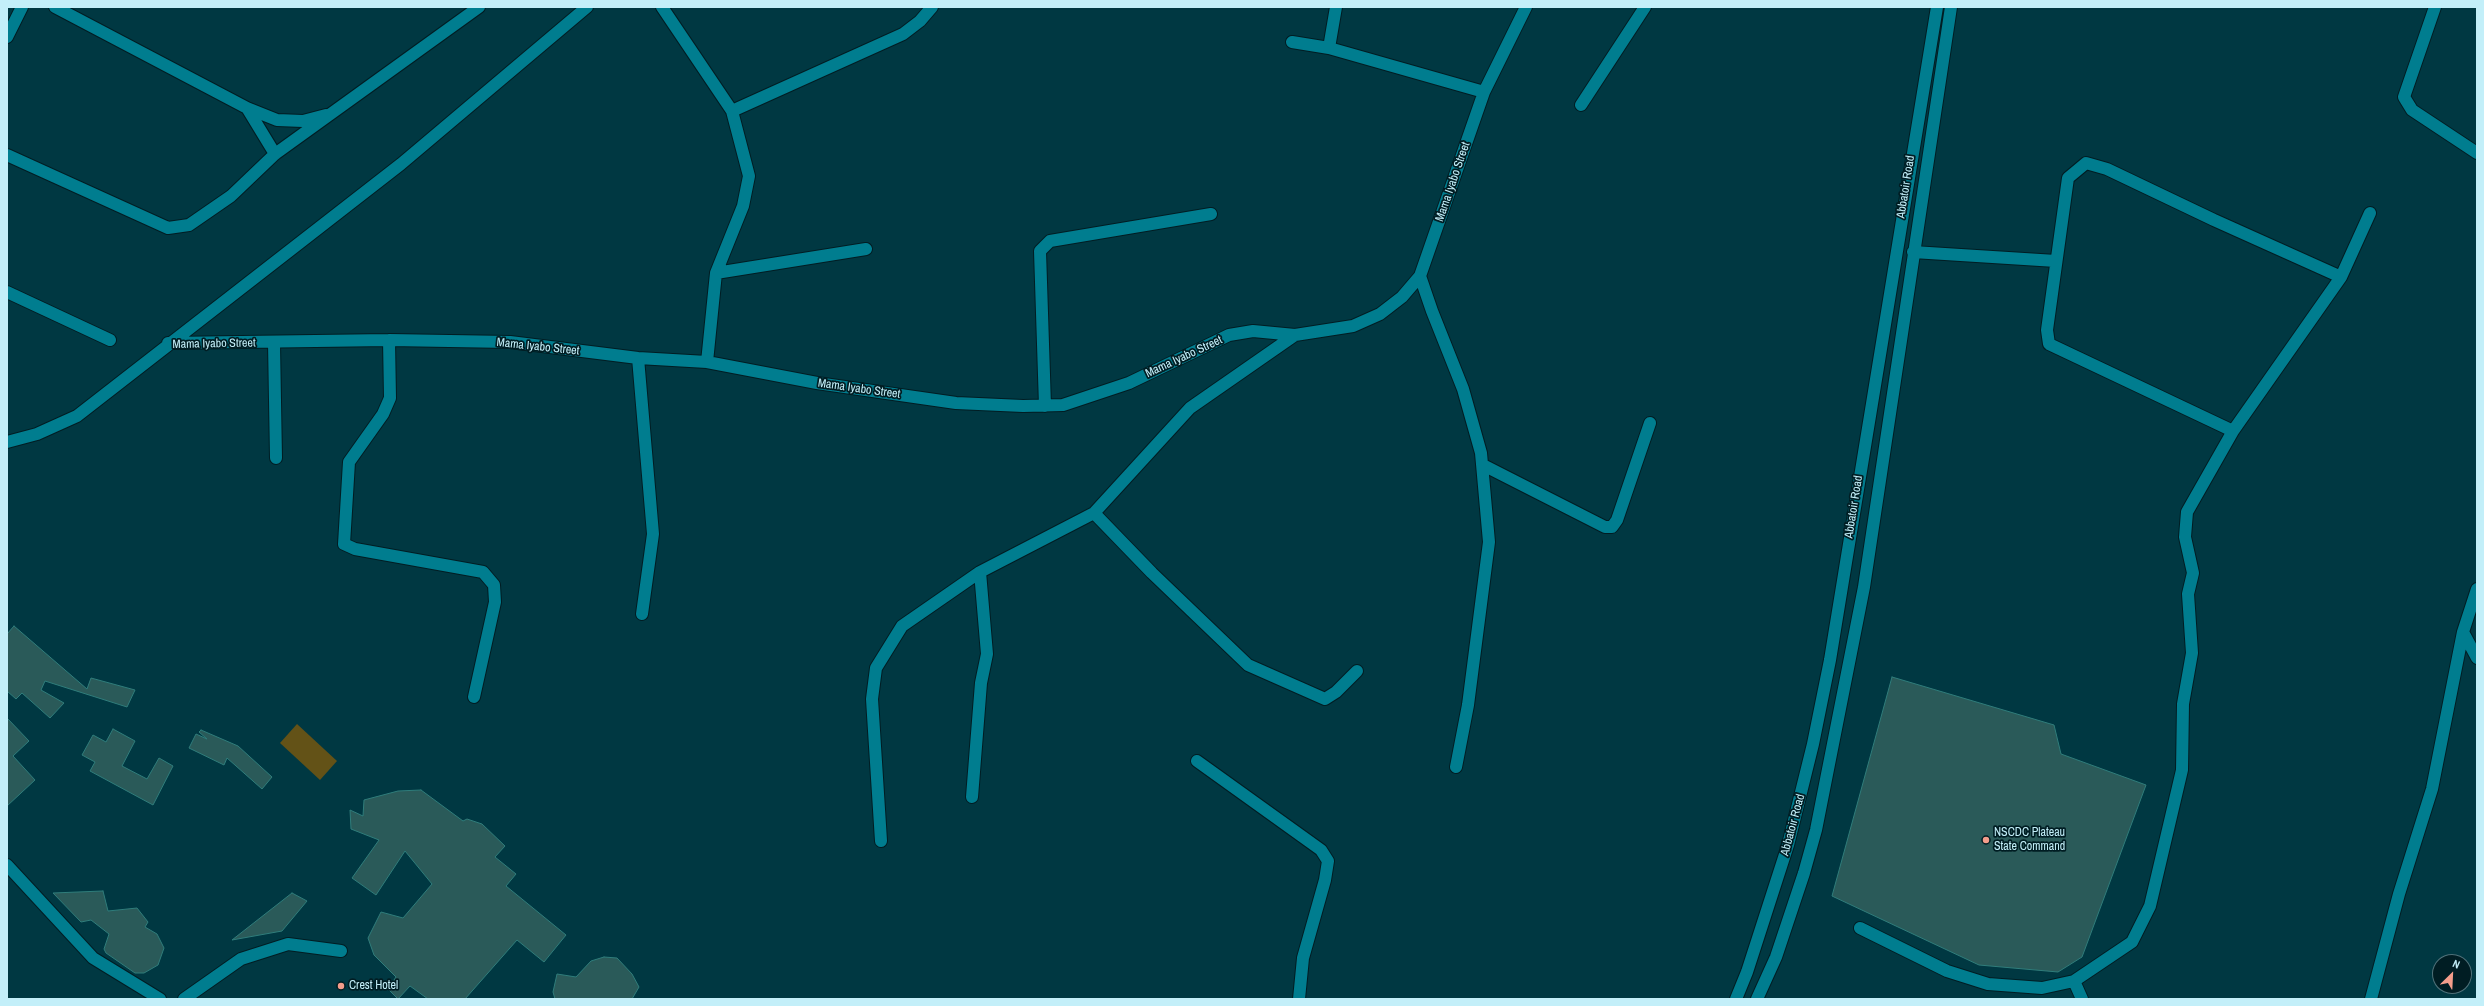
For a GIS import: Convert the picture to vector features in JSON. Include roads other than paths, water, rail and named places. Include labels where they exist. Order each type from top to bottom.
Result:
[{"type":"street","points":[[7,37],[22,7]]},
{"type":"street","points":[[55,7],[248,108],[277,120],[302,121],[335,113]]},
{"type":"street","points":[[7,155],[168,228],[189,225],[231,196],[275,154],[335,113],[479,7]]},
{"type":"street","points":[[168,344],[401,164],[587,7]]},
{"type":"street","points":[[662,7],[732,111],[749,176],[743,206],[716,274],[708,362]]},
{"type":"street","points":[[732,111],[903,34],[920,21],[932,7]]},
{"type":"street","points":[[1329,48],[1336,7]]},
{"type":"street","name":"Mama Iyabo Street","points":[[7,442],[37,434],[77,416],[168,344],[389,340],[510,342],[638,358],[708,362],[818,383],[956,403],[1045,406],[1063,405],[1129,383],[1229,335],[1253,331],[1295,335],[1353,326],[1380,314],[1402,298],[1420,276],[1484,92],[1526,7]]},
{"type":"street","points":[[1581,105],[1645,7]]},
{"type":"street","name":"Abbatoir Road","points":[[1736,999],[1747,972],[1788,845],[1814,744],[1830,660],[1937,7]]},
{"type":"street","name":"Abbatoir Road","points":[[1757,999],[1776,957],[1804,873],[1816,830],[1864,587],[1950,7]]},
{"type":"street","points":[[2435,7],[2404,97],[2412,110],[2477,153]]},
{"type":"street","points":[[1292,42],[1329,48],[1484,92]]},
{"type":"street","points":[[248,108],[275,154]]},
{"type":"street","points":[[2233,431],[2049,344],[2047,330],[2068,178],[2086,163],[2107,169],[2214,220],[2341,277]]},
{"type":"street","points":[[1860,928],[1947,971],[1988,984],[2042,988],[2074,981],[2132,942],[2150,906],[2182,770],[2183,704],[2192,653],[2188,594],[2193,573],[2185,537],[2187,512],[2233,431],[2341,277],[2370,213]]},
{"type":"street","points":[[1045,406],[1040,251],[1050,242],[1211,214]]},
{"type":"street","points":[[716,274],[866,249]]},
{"type":"street","points":[[1914,252],[2056,261]]},
{"type":"street","points":[[1420,276],[1432,311],[1463,389],[1483,465],[1489,542],[1468,705],[1456,767]]},
{"type":"street","points":[[7,292],[110,340]]},
{"type":"street","points":[[881,841],[872,699],[876,668],[902,626],[980,572],[1094,513],[1190,408],[1295,335]]},
{"type":"street","points":[[389,340],[390,398],[383,414],[349,462],[344,544],[355,549],[483,572],[494,584],[495,602],[474,697]]},
{"type":"street","points":[[274,343],[276,458]]},
{"type":"street","points":[[638,358],[652,534],[642,614]]},
{"type":"street","points":[[1483,465],[1605,527],[1612,527],[1617,520],[1650,423]]},
{"type":"street","points":[[1094,513],[1152,573],[1248,665],[1326,699],[1336,692],[1357,671]]},
{"type":"street","points":[[972,796],[982,683],[987,654],[980,572]]},
{"type":"street","points":[[2371,999],[2399,894],[2432,789],[2463,632],[2477,589]]},
{"type":"street","points":[[2463,632],[2477,658]]},
{"type":"street","points":[[1197,761],[1321,850],[1328,861],[1325,880],[1303,958],[1299,999]]},
{"type":"street","points":[[7,866],[93,958],[160,999]]},
{"type":"street","points":[[184,999],[241,959],[288,944],[341,951]]},
{"type":"street","points":[[2074,981],[2082,999]]},
{"type":"place","name":"NSCDC Plateau State Command","points":[[1986,840]]},
{"type":"place","name":"Crest Hotel","points":[[341,986]]}]
